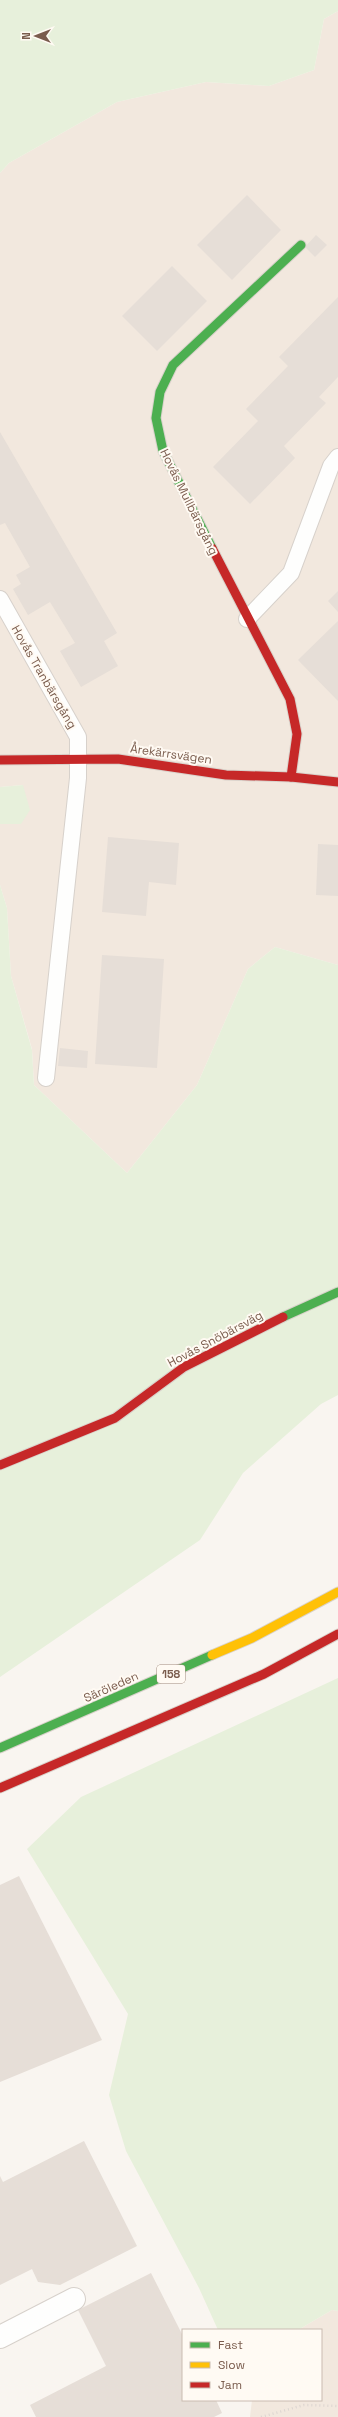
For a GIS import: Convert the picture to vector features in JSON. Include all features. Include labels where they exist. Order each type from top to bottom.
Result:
[{"type":"street","name":"Hovås Mullbärsgång","points":[[291,777],[297,734],[290,699],[246,619],[163,451],[156,418],[160,392],[173,365],[301,245]]},
{"type":"street","name":"Årekärrsvägen","points":[[0,760],[78,757],[118,758],[226,775],[291,777],[338,782]]},
{"type":"street","name":"Hovås Snöbärsväg","points":[[0,1465],[114,1418],[184,1367],[295,1311],[338,1292]]},
{"type":"street","name":"Säröleden","points":[[0,1748],[252,1638],[338,1592]]},
{"type":"street","points":[[0,1788],[264,1674],[338,1634]]},
{"type":"street","points":[[0,2337],[74,2299]]},
{"type":"lane","points":[[246,619],[292,573],[331,466],[338,457]]},
{"type":"lane","name":"Hovås Tranbärsgång","points":[[0,599],[78,737],[78,757],[46,1078]]},
{"type":"path","points":[[261,2417],[304,2406],[338,2406]]},
{"type":"shaded area","points":[[338,11],[338,965],[275,947],[248,969],[197,1085],[127,1173],[34,1085],[32,1049],[11,976],[7,908],[0,885],[0,824],[21,824],[23,785],[0,787],[0,173],[9,163],[117,102],[206,82],[269,86],[314,70],[324,19]]},
{"type":"shaded area","points":[[332,2310],[338,2311],[338,2417],[250,2417],[252,2401],[322,2401],[322,2329],[300,2329]]},
{"type":"green space","points":[[0,0],[338,0],[338,11],[324,19],[314,70],[269,86],[206,82],[117,102],[9,163],[0,173]]},
{"type":"green space","points":[[23,785],[30,810],[21,824],[0,824],[0,787]]},
{"type":"green space","points":[[0,885],[7,908],[11,976],[32,1050],[34,1085],[127,1173],[197,1085],[248,969],[275,947],[338,965],[338,1395],[321,1404],[243,1473],[200,1540],[0,1677]]},
{"type":"green space","points":[[338,1678],[338,2311],[332,2310],[300,2329],[218,2329],[199,2288],[126,2151],[109,2095],[128,2014],[27,1849],[81,1797]]},
{"type":"building","points":[[247,195],[281,230],[232,280],[197,245]]},
{"type":"building","points":[[316,235],[327,245],[315,257],[305,247]]},
{"type":"building","points":[[172,266],[207,301],[157,351],[122,316]]},
{"type":"building","points":[[338,297],[338,377],[319,397],[326,403],[284,446],[295,458],[250,504],[213,467],[258,421],[246,409],[288,366],[279,357]]},
{"type":"building","points":[[0,432],[117,633],[104,641],[118,666],[81,687],[60,651],[75,643],[50,602],[28,615],[13,589],[21,584],[16,575],[30,567],[5,523],[0,525]]},
{"type":"building","points":[[338,591],[338,612],[328,601]]},
{"type":"building","points":[[338,621],[338,701],[298,660]]},
{"type":"building","points":[[108,837],[179,843],[176,885],[149,882],[146,916],[102,912]]},
{"type":"building","points":[[318,844],[338,845],[338,896],[316,895]]},
{"type":"building","points":[[102,955],[164,959],[157,1068],[95,1064]]},
{"type":"building","points":[[60,1048],[88,1051],[87,1068],[58,1066]]},
{"type":"building","points":[[19,1876],[102,2040],[0,2082],[0,1885]]},
{"type":"building","points":[[84,2141],[137,2246],[60,2285],[38,2282],[32,2269],[0,2285],[0,2176],[3,2182]]},
{"type":"building","points":[[151,2273],[182,2334],[182,2401],[216,2401],[222,2413],[214,2417],[36,2417],[30,2405],[106,2366],[78,2310]]},
{"type":"traffic: fast","points":[[212,548],[163,451],[156,418],[160,392],[173,365],[301,245]]},
{"type":"traffic: fast","points":[[283,1317],[338,1292]]},
{"type":"traffic: fast","points":[[0,1748],[212,1655]]},
{"type":"traffic: slow","points":[[212,1655],[252,1638],[338,1592]]},
{"type":"traffic: jam","points":[[212,548],[290,699],[297,734],[291,777]]},
{"type":"traffic: jam","points":[[0,760],[118,759],[226,775],[291,777],[338,782]]},
{"type":"traffic: jam","points":[[0,1465],[115,1418],[184,1367],[283,1317]]},
{"type":"traffic: jam","points":[[0,1788],[264,1674],[338,1634]]}]
